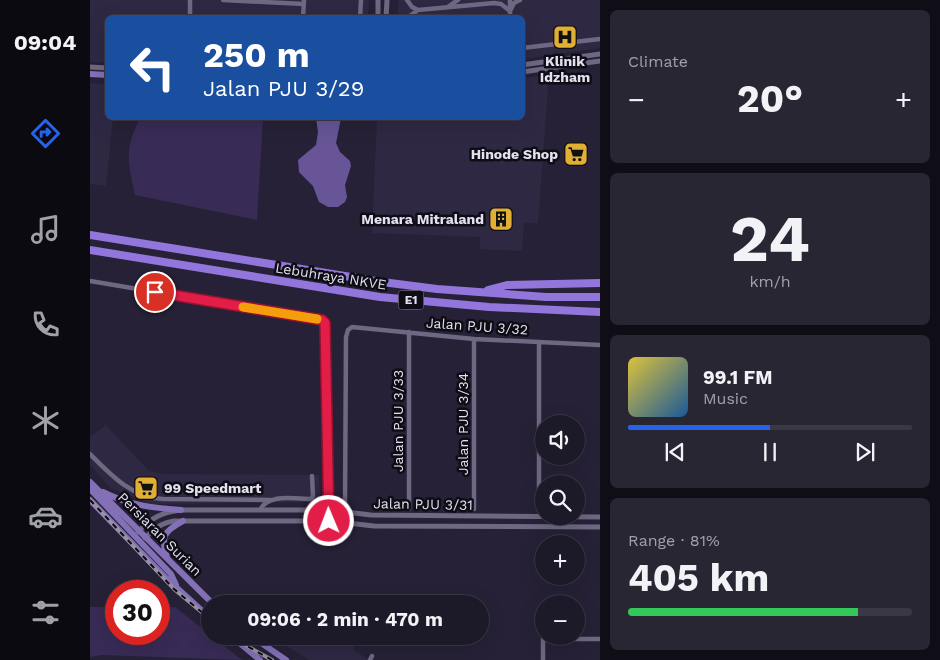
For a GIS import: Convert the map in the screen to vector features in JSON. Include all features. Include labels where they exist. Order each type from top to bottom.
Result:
[{"type":"highway","name":"Lebuhraya NKVE","points":[[90,235],[382,282],[437,289],[546,297],[600,297]]},
{"type":"highway","name":"Lebuhraya NKVE","points":[[90,250],[380,297],[488,307],[600,312]]},
{"type":"highway","points":[[478,292],[507,286],[600,283]]},
{"type":"main road","points":[[90,75],[105,76]]},
{"type":"main road","name":"Persiaran Surian","points":[[90,482],[93,488],[143,540],[168,559],[204,595]]},
{"type":"main road","points":[[93,488],[136,505],[181,510]]},
{"type":"main road","name":"Persiaran Surian","points":[[90,500],[201,610]]},
{"type":"main road","points":[[168,559],[163,546],[164,538],[171,527],[183,521]]},
{"type":"main road","points":[[143,540],[171,574],[176,586]]},
{"type":"main road","points":[[242,645],[260,660]]},
{"type":"main road","points":[[264,645],[286,660]]},
{"type":"street","points":[[190,0],[190,15]]},
{"type":"street","points":[[224,0],[304,2],[303,15]]},
{"type":"street","points":[[360,15],[361,0]]},
{"type":"street","points":[[378,0],[378,15]]},
{"type":"street","points":[[386,15],[387,0]]},
{"type":"street","points":[[408,0],[412,7],[418,10],[494,3],[503,0]]},
{"type":"street","points":[[444,8],[458,0]]},
{"type":"street","points":[[464,0],[473,5]]},
{"type":"street","points":[[510,0],[510,15]]},
{"type":"street","points":[[510,11],[514,3],[520,0]]},
{"type":"street","points":[[494,3],[501,4],[510,11]]},
{"type":"street","points":[[411,15],[418,10]]},
{"type":"street","points":[[525,48],[600,38]]},
{"type":"street","points":[[525,65],[600,54]]},
{"type":"street","points":[[525,72],[600,61]]},
{"type":"street","points":[[90,67],[105,68]]},
{"type":"street","points":[[90,282],[322,320],[326,326],[329,521]]},
{"type":"street","name":"Jalan PJU 3/32","points":[[345,504],[347,333],[352,326],[474,338],[600,345]]},
{"type":"street","name":"Jalan PJU 3/33","points":[[409,332],[409,509]]},
{"type":"street","name":"Jalan PJU 3/34","points":[[474,338],[474,508]]},
{"type":"street","points":[[539,342],[539,475]]},
{"type":"street","points":[[90,454],[118,482],[149,498],[163,500],[311,499],[313,496],[312,476]]},
{"type":"street","points":[[260,510],[262,505],[270,500]]},
{"type":"street","name":"Jalan PJU 3/31","points":[[137,533],[156,516],[165,512],[181,510],[329,510],[371,515],[600,517]]},
{"type":"street","name":"Jalan PJU 3/31","points":[[143,540],[154,528],[174,521],[329,521],[374,526],[600,527]]},
{"type":"street","points":[[543,660],[543,639],[600,639]]},
{"type":"shaded area","points":[[90,0],[369,0],[368,15],[105,15],[105,62],[90,62]]},
{"type":"shaded area","points":[[398,0],[600,0],[600,48],[525,59],[525,15],[398,15]]},
{"type":"shaded area","points":[[549,75],[538,223],[524,223],[522,251],[480,249],[480,237],[372,233],[377,120],[525,120],[525,78]]},
{"type":"shaded area","points":[[90,83],[105,84],[105,120],[113,120],[106,186],[90,184]]},
{"type":"shaded area","points":[[139,120],[263,120],[257,220],[135,195],[129,156],[131,138]]},
{"type":"shaded area","points":[[316,120],[341,120],[336,143],[340,152],[350,161],[351,166],[345,185],[347,197],[345,202],[338,207],[328,207],[319,202],[313,186],[299,172],[298,160],[316,145],[318,132]]},
{"type":"shaded area","points":[[106,425],[149,471],[162,474],[319,475],[320,502],[152,504],[110,488],[90,465],[90,437]]},
{"type":"shaded area","points":[[90,607],[105,607],[105,645],[170,645],[170,607],[175,607],[201,628],[201,645],[223,645],[242,660],[102,655],[90,657]]},
{"type":"shaded area","points":[[288,645],[352,645],[354,646],[353,650],[370,660],[309,660],[288,647]]},
{"type":"railway","points":[[90,500],[174,589],[201,612]]},
{"type":"railway","points":[[245,645],[272,660]]},
{"type":"slow traffic","points":[[243,307],[317,319]]},
{"type":"place","name":"Klinik Idzham","points":[[565,37]]},
{"type":"place","name":"Hinode Shop","points":[[576,154]]},
{"type":"place","name":"Menara Mitraland","points":[[501,219]]},
{"type":"place","name":"99 Speedmart","points":[[146,488]]},
{"type":"route","points":[[155,292],[322,320],[325,323],[329,521]]}]
